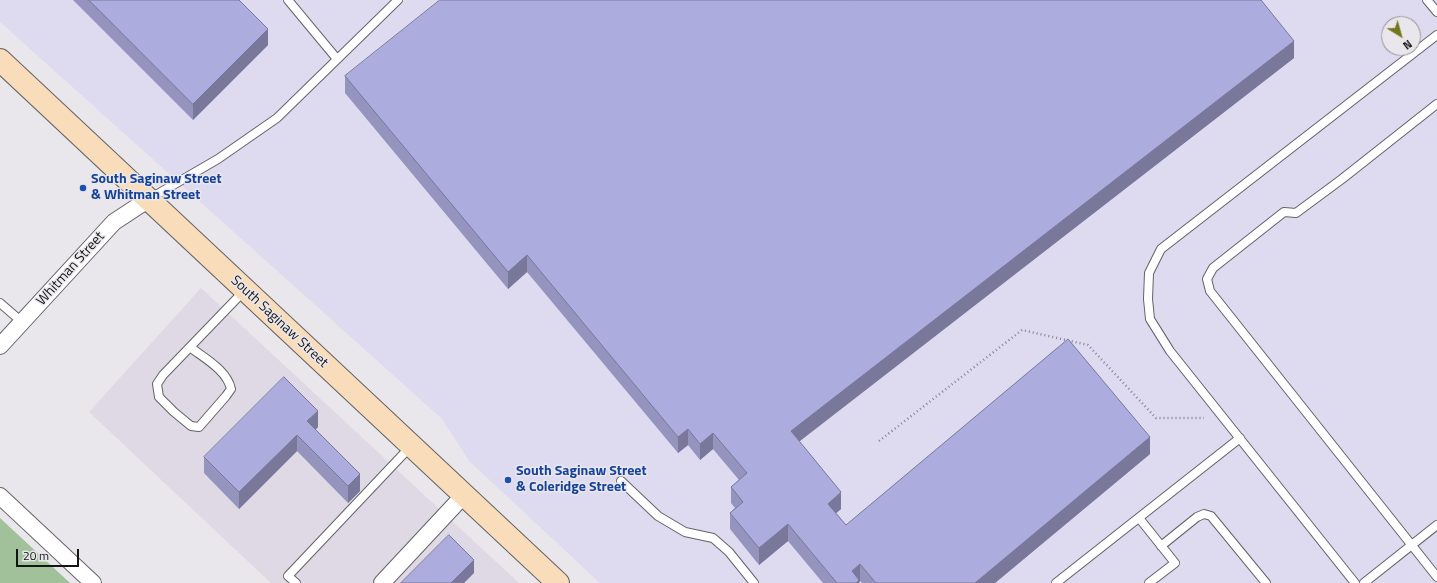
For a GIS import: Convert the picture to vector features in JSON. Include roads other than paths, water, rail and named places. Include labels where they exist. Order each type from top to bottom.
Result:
[{"type":"main road","name":"South Saginaw Street","points":[[0,60],[558,583]]},
{"type":"street","name":"Whitman Street","points":[[0,346],[114,222],[149,199]]},
{"type":"street","points":[[382,583],[464,495]]},
{"type":"street","points":[[0,496],[93,583]]},
{"type":"lane","points":[[289,0],[337,60]]},
{"type":"lane","points":[[149,199],[218,159],[277,118],[398,0]]},
{"type":"lane","points":[[1427,0],[1437,12]]},
{"type":"lane","points":[[1355,583],[1170,351],[1150,319],[1148,299],[1150,273],[1161,249],[1437,34]]},
{"type":"lane","points":[[1437,104],[1342,179],[1296,213],[1284,212],[1213,268],[1207,279],[1210,291],[1437,577]]},
{"type":"lane","points":[[190,347],[222,373],[229,383],[230,389],[226,396],[199,427],[191,426],[159,397],[157,384],[163,375],[190,347],[245,290]]},
{"type":"lane","points":[[0,303],[22,322]]},
{"type":"lane","points":[[1056,583],[1240,438]]},
{"type":"lane","points":[[296,583],[288,576],[411,446]]},
{"type":"lane","points":[[621,481],[658,516],[685,532],[713,538],[730,552],[754,583]]},
{"type":"lane","points":[[1161,546],[1197,517],[1204,514],[1211,516],[1266,583]]},
{"type":"lane","points":[[1139,518],[1175,563],[1148,583]]},
{"type":"lane","points":[[1364,583],[1437,525]]},
{"type":"place","name":"South Saginaw Street & Whitman Street","points":[[83,188]]},
{"type":"place","name":"South Saginaw Street & Coleridge Street","points":[[508,480]]}]
